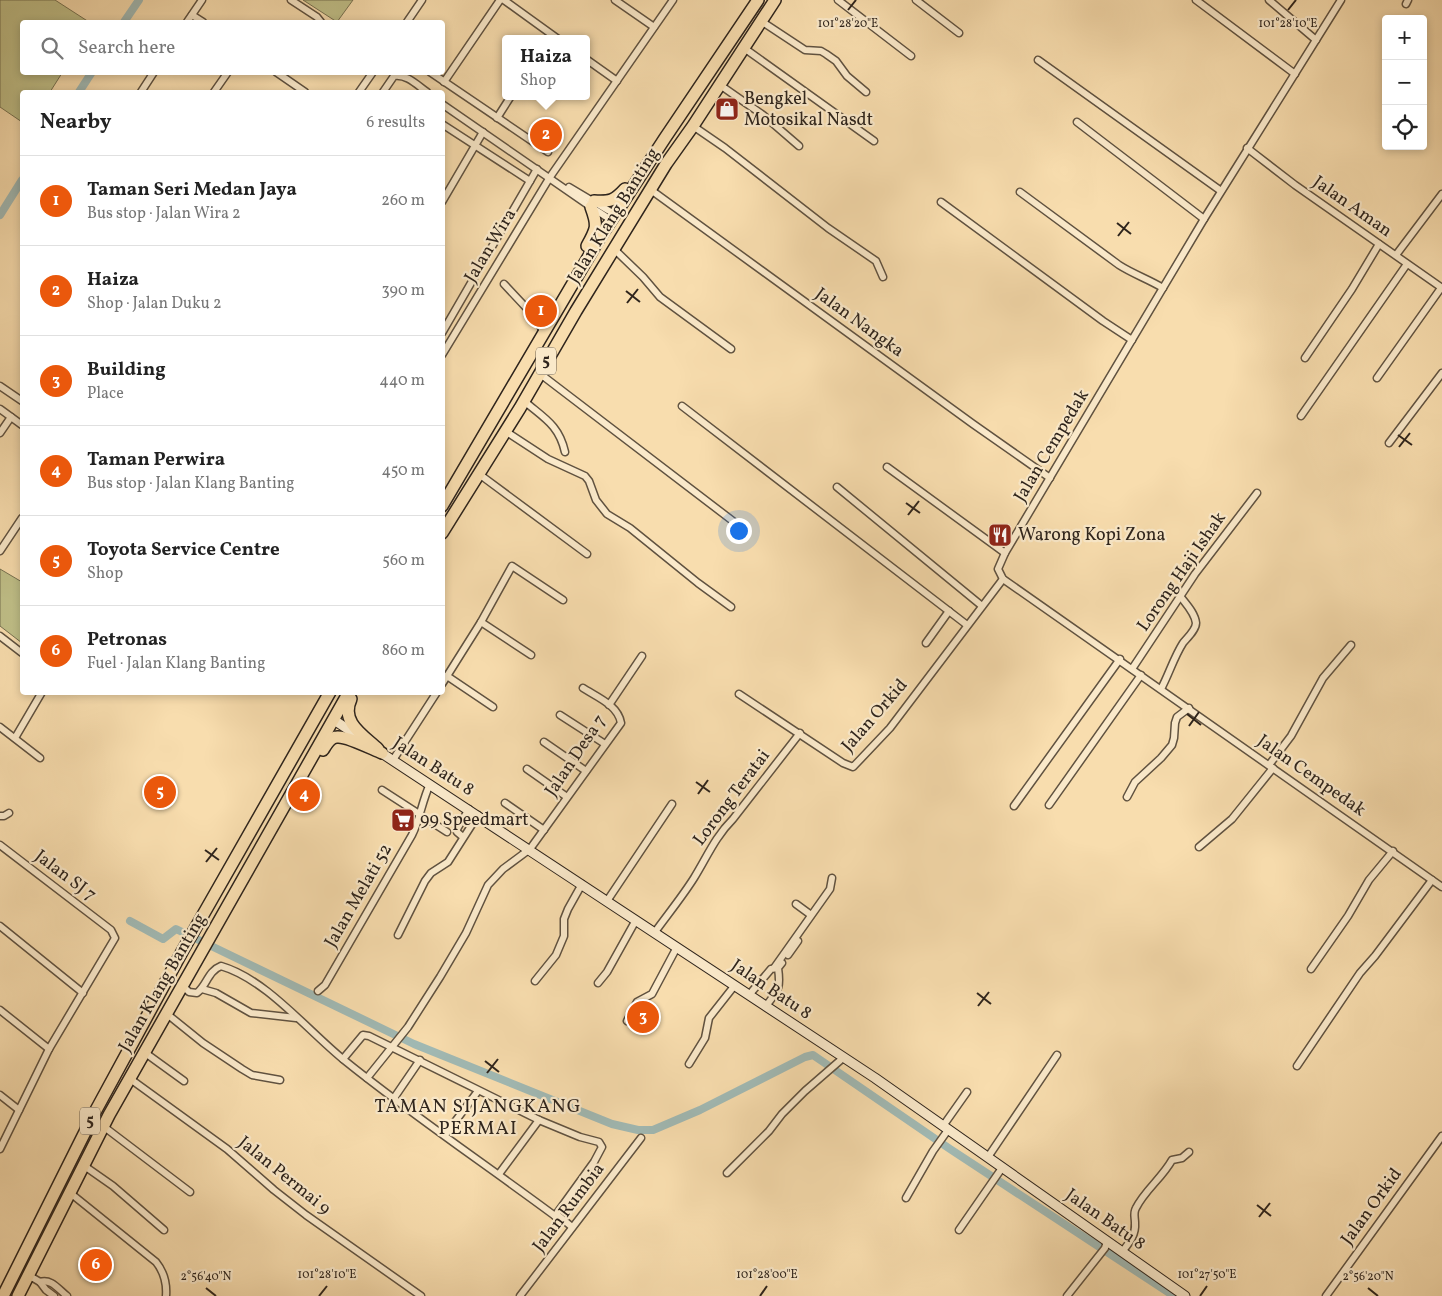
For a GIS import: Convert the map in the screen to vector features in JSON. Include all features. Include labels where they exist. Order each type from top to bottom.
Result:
[{"type":"highway","name":"Jalan Klang Banting","points":[[445,501],[612,218],[758,0]]},
{"type":"highway","name":"Jalan Klang Banting","points":[[445,528],[524,401],[576,311],[666,164],[775,0]]},
{"type":"highway","points":[[554,315],[571,274],[595,230],[596,223],[592,204],[608,202],[617,198],[665,138]]},
{"type":"highway","points":[[612,218],[620,219],[626,216],[666,164]]},
{"type":"highway","points":[[576,311],[616,232],[616,225],[612,218]]},
{"type":"highway","name":"Jalan Klang Banting","points":[[3,1296],[95,1112],[183,950],[328,695]]},
{"type":"highway","points":[[297,749],[305,747],[318,725],[325,721],[334,720],[331,709],[335,695]]},
{"type":"highway","name":"Jalan Klang Banting","points":[[18,1296],[69,1192],[129,1078],[348,695]]},
{"type":"highway","points":[[353,695],[347,708],[349,719],[382,753]]},
{"type":"highway","points":[[285,806],[332,739],[337,737],[344,738],[382,753]]},
{"type":"street","points":[[188,20],[202,0]]},
{"type":"street","points":[[291,0],[319,20]]},
{"type":"street","points":[[408,20],[422,0]]},
{"type":"street","points":[[444,82],[500,0]]},
{"type":"street","points":[[504,0],[549,35]]},
{"type":"street","points":[[615,0],[654,27]]},
{"type":"street","name":"Jalan Wira","points":[[445,350],[550,177],[673,0]]},
{"type":"street","points":[[838,0],[911,56]]},
{"type":"street","points":[[916,0],[959,33]]},
{"type":"street","points":[[1196,0],[1295,74]]},
{"type":"street","points":[[1269,0],[1316,40]]},
{"type":"street","name":"Jalan Cempedak","points":[[1340,0],[1204,219],[1005,553],[998,569],[1003,579],[1442,887]]},
{"type":"street","points":[[192,15],[200,20]]},
{"type":"street","points":[[761,21],[805,50],[826,54],[836,61],[847,76],[866,92]]},
{"type":"street","points":[[744,48],[874,141]]},
{"type":"street","points":[[1038,60],[1221,191]]},
{"type":"street","points":[[590,62],[617,81]]},
{"type":"street","points":[[142,90],[152,75]]},
{"type":"street","points":[[215,90],[226,75]]},
{"type":"street","points":[[361,90],[371,75]]},
{"type":"street","points":[[384,90],[394,76],[400,75]]},
{"type":"street","points":[[406,75],[425,90]]},
{"type":"street","points":[[434,75],[548,152]]},
{"type":"street","points":[[287,76],[303,90]]},
{"type":"street","points":[[720,85],[763,115],[798,146]]},
{"type":"street","points":[[497,118],[508,100]]},
{"type":"street","points":[[445,106],[592,204],[608,218],[612,218]]},
{"type":"street","points":[[1077,122],[1204,219]]},
{"type":"street","points":[[445,126],[530,181]]},
{"type":"street","points":[[692,126],[725,148],[828,228],[876,261],[883,277]]},
{"type":"street","points":[[445,196],[483,132]]},
{"type":"street","name":"Jalan Aman","points":[[1247,148],[1377,246],[1396,255],[1404,269],[1440,290]]},
{"type":"street","points":[[445,328],[537,169]]},
{"type":"street","name":"Jalan Nangka","points":[[651,190],[972,424],[1050,478]]},
{"type":"street","points":[[1020,192],[1118,265],[1130,273],[1150,280],[1163,288]]},
{"type":"street","points":[[1396,255],[1442,194]]},
{"type":"street","points":[[940,202],[1132,340]]},
{"type":"street","points":[[1305,358],[1352,289],[1377,246]]},
{"type":"street","points":[[614,249],[643,277],[660,297],[730,349]]},
{"type":"street","points":[[1302,416],[1404,269]]},
{"type":"street","points":[[504,284],[533,314],[544,332]]},
{"type":"street","points":[[1377,378],[1440,290]]},
{"type":"street","points":[[539,373],[742,528]]},
{"type":"street","points":[[1390,443],[1442,373]]},
{"type":"street","points":[[0,386],[20,400]]},
{"type":"street","points":[[524,401],[556,428],[562,439],[565,452]]},
{"type":"street","points":[[682,406],[967,625]]},
{"type":"street","points":[[0,410],[20,424]]},
{"type":"street","points":[[0,433],[11,417]]},
{"type":"street","points":[[505,431],[548,459],[585,476],[589,481],[596,500],[607,514],[630,528],[698,584],[731,607]]},
{"type":"street","points":[[887,467],[1005,553]]},
{"type":"street","points":[[479,474],[587,554]]},
{"type":"street","points":[[837,487],[982,606]]},
{"type":"street","name":"Lorong Haji Ishak","points":[[1132,669],[1180,596],[1257,493]]},
{"type":"street","points":[[0,551],[20,521]]},
{"type":"street","points":[[445,679],[481,622],[512,566],[562,600]]},
{"type":"street","name":"Jalan Orkid","points":[[739,694],[843,763],[851,766],[856,765],[890,728],[1003,579]]},
{"type":"street","points":[[1161,689],[1179,650],[1196,623],[1191,611],[1180,596]]},
{"type":"street","points":[[926,643],[949,611]]},
{"type":"street","points":[[481,622],[531,655]]},
{"type":"street","points":[[0,636],[20,651]]},
{"type":"street","points":[[1199,848],[1232,818],[1271,766],[1291,736],[1323,678],[1351,645]]},
{"type":"street","points":[[609,705],[642,656]]},
{"type":"street","points":[[1014,806],[1120,660]]},
{"type":"street","points":[[1050,805],[1141,675]]},
{"type":"street","points":[[447,676],[493,707]]},
{"type":"street","name":"Jalan Desa 7","points":[[367,1078],[408,1027],[440,977],[466,933],[488,885],[503,869],[530,849],[621,723],[616,712],[609,705],[583,688]]},
{"type":"street","points":[[15,738],[40,695]]},
{"type":"street","points":[[393,760],[435,695]]},
{"type":"street","points":[[1127,798],[1135,782],[1172,745],[1175,723],[1178,717],[1189,708]]},
{"type":"street","points":[[560,715],[605,744]]},
{"type":"street","name":"Jalan Batu 8","points":[[334,720],[735,985],[840,1061],[988,1157],[1000,1171],[1185,1296]]},
{"type":"street","points":[[0,727],[40,758]]},
{"type":"street","name":"Lorong Teratai","points":[[655,932],[694,878],[718,835],[733,819],[800,733]]},
{"type":"street","points":[[544,742],[586,771]]},
{"type":"street","points":[[526,770],[567,797]]},
{"type":"street","name":"Jalan Melati 52","points":[[318,991],[325,985],[363,922],[419,822],[418,814],[430,784]]},
{"type":"street","points":[[382,790],[447,832]]},
{"type":"street","points":[[504,803],[544,830]]},
{"type":"street","points":[[607,901],[672,804]]},
{"type":"street","points":[[463,837],[457,832],[469,809]]},
{"type":"street","points":[[0,816],[9,813]]},
{"type":"street","points":[[398,935],[425,882],[432,873],[448,862],[478,815]]},
{"type":"street","name":"Jalan SJ 7","points":[[0,845],[111,930],[115,938],[113,943],[83,993]]},
{"type":"street","points":[[1311,969],[1348,916],[1369,880],[1393,852]]},
{"type":"street","points":[[776,968],[830,888],[832,878]]},
{"type":"street","points":[[1297,1066],[1360,973],[1432,880]]},
{"type":"street","points":[[535,981],[556,955],[564,936],[564,919],[582,884]]},
{"type":"street","points":[[796,904],[811,915]]},
{"type":"street","points":[[598,983],[607,972],[636,920]]},
{"type":"street","points":[[0,926],[83,993],[49,1049],[0,1149]]},
{"type":"street","points":[[749,995],[766,974],[776,968],[798,941]]},
{"type":"street","points":[[627,1021],[637,1002],[652,994],[677,947]]},
{"type":"street","points":[[182,986],[194,994],[202,989],[207,978],[215,968],[221,966],[240,973],[288,1009],[296,1018],[367,1078],[572,1227]]},
{"type":"street","points":[[766,1006],[779,989],[780,979],[776,968]]},
{"type":"street","points":[[689,1064],[705,1038],[709,1018],[735,985]]},
{"type":"street","points":[[202,989],[216,993],[251,1013],[296,1018]]},
{"type":"street","points":[[0,1010],[49,1049]]},
{"type":"street","points":[[167,1014],[203,1044],[252,1075],[280,1080]]},
{"type":"street","points":[[343,1059],[363,1035],[368,1036],[394,1045],[478,1090],[540,1120],[580,1137],[599,1142],[602,1147],[594,1162],[555,1216]]},
{"type":"street","points":[[144,1052],[184,1081]]},
{"type":"street","points":[[988,1157],[1057,1055]]},
{"type":"street","points":[[394,1098],[420,1060]]},
{"type":"street","points":[[727,1173],[782,1114],[840,1061]]},
{"type":"street","name":"Jalan Permai 9","points":[[129,1078],[227,1148],[274,1190],[306,1215],[421,1296]]},
{"type":"street","points":[[445,1135],[478,1090]]},
{"type":"street","points":[[906,1198],[967,1092]]},
{"type":"street","points":[[0,1095],[19,1110]]},
{"type":"street","points":[[500,1174],[540,1120]]},
{"type":"street","points":[[103,1126],[190,1192]]},
{"type":"street","name":"Jalan Orkid","points":[[1326,1296],[1442,1136]]},
{"type":"street","name":"Jalan Rumbia","points":[[520,1296],[641,1138]]},
{"type":"street","points":[[1122,1252],[1132,1239],[1135,1231],[1134,1210],[1140,1200],[1172,1160],[1182,1158],[1189,1152]]},
{"type":"street","points":[[83,1165],[113,1186],[164,1230]]},
{"type":"street","points":[[959,1230],[1000,1171]]},
{"type":"street","points":[[69,1192],[156,1262],[166,1281],[166,1296]]},
{"type":"street","points":[[1067,1296],[1106,1244]]},
{"type":"street","points":[[28,1275],[40,1282],[54,1296]]},
{"type":"street","points":[[40,1282],[49,1281],[67,1296]]},
{"type":"green space","points":[[0,0],[55,0],[86,20],[20,20],[20,75],[61,75],[51,90],[20,90],[20,121],[0,107]]},
{"type":"green space","points":[[303,0],[353,0],[338,20],[334,20]]},
{"type":"green space","points":[[0,569],[20,581],[20,641],[0,626]]},
{"type":"waterway","points":[[125,20],[139,0]]},
{"type":"waterway","points":[[80,90],[90,75]]},
{"type":"waterway","points":[[0,215],[20,183]]},
{"type":"waterway","points":[[130,921],[163,939],[176,929],[414,1044],[612,1124],[638,1130],[653,1130],[700,1110],[805,1057],[813,1055],[950,1149],[1174,1296]]},
{"type":"place","name":"Bengkel Motosikal Nasdt","points":[[727,109]]},
{"type":"place","name":"Haiza","points":[[546,135]]},
{"type":"place","name":"Taman Seri Medan Jaya","points":[[541,311]]},
{"type":"place","name":"Warong Kopi Zona","points":[[1000,535]]},
{"type":"place","name":"Toyota Service Centre","points":[[160,792]]},
{"type":"place","name":"Taman Perwira","points":[[304,795]]},
{"type":"place","name":"99 Speedmart","points":[[403,820]]},
{"type":"place","name":"Building","points":[[643,1017]]},
{"type":"place","name":"Petronas","points":[[96,1265]]},
{"type":"district","name":"TAMAN SIJANGKANG PERMAI","points":[[478,1118]]}]
